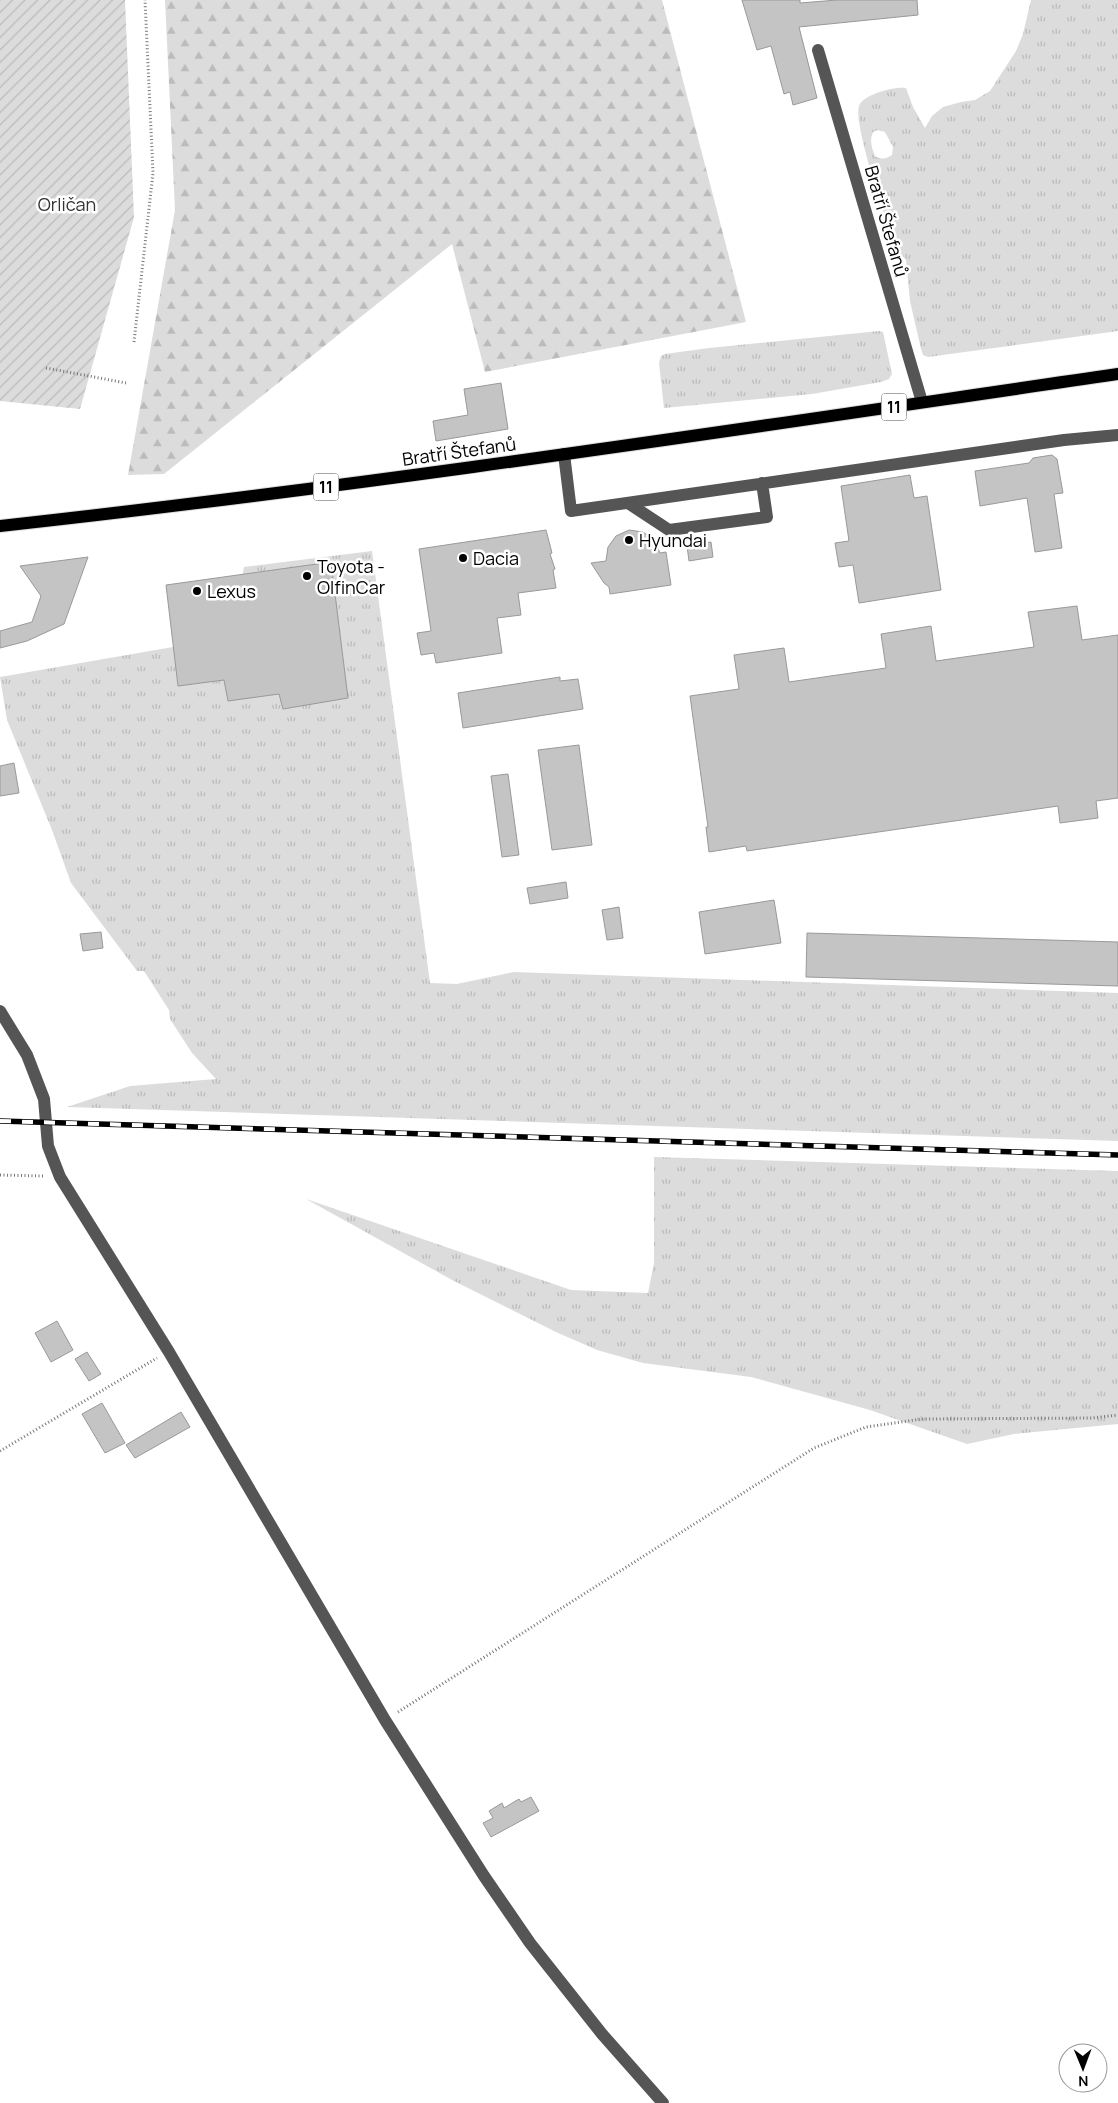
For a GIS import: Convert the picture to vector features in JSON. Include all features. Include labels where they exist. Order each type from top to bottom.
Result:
[{"type":"main road","name":"Bratří Štefanů","points":[[0,526],[202,503],[564,454],[1118,374]]},
{"type":"street","name":"Bratří Štefanů","points":[[818,50],[922,402]]},
{"type":"street","points":[[564,454],[571,511],[1064,440],[1118,435]]},
{"type":"street","points":[[628,503],[668,530],[767,517],[762,483]]},
{"type":"street","points":[[0,1011],[27,1055],[44,1099],[48,1146],[60,1177],[168,1352],[385,1720],[484,1876],[530,1943],[602,2034],[663,2103]]},
{"type":"path","points":[[134,342],[153,173],[145,0]]},
{"type":"path","points":[[46,368],[126,383]]},
{"type":"path","points":[[0,1175],[60,1177]]},
{"type":"path","points":[[0,1451],[168,1352]]},
{"type":"path","points":[[385,1720],[814,1448],[866,1427],[922,1419],[1092,1418],[1118,1415]]},
{"type":"green space","name":"Orličan","points":[[0,0],[125,0],[134,217],[80,409],[0,401]]},
{"type":"green space","points":[[165,0],[662,0],[746,322],[485,372],[452,244],[164,474],[128,475],[175,210]]},
{"type":"green space","points":[[1031,0],[1118,0],[1118,331],[928,357],[923,355],[921,349],[910,301],[906,260],[895,246],[866,152],[858,116],[859,106],[873,95],[888,90],[906,88],[913,107],[925,128],[932,116],[943,107],[975,100],[990,91],[1016,51],[1023,34]],"holes":[[[878,130],[885,132],[893,147],[892,155],[882,158],[875,156],[871,138],[873,132]]]},
{"type":"green space","points":[[883,332],[892,374],[889,379],[881,382],[812,394],[664,408],[659,363],[661,356],[665,354]]},
{"type":"green space","points":[[372,551],[430,983],[457,984],[514,972],[1118,993],[1118,1141],[67,1107],[130,1086],[216,1079],[192,1053],[170,1019],[169,1010],[144,971],[137,971],[71,883],[52,830],[7,720],[0,677],[173,647],[232,628],[244,567]]},
{"type":"green space","points":[[654,1157],[1118,1171],[1118,1424],[1014,1434],[967,1444],[870,1410],[751,1377],[643,1363],[597,1350],[556,1332],[454,1281],[306,1199],[571,1290],[648,1293],[654,1263]]},
{"type":"building","points":[[742,0],[800,0],[800,3],[837,0],[917,0],[918,15],[799,27],[817,98],[793,105],[790,92],[784,94],[771,46],[757,50]]},
{"type":"building","points":[[501,383],[508,429],[436,441],[433,421],[468,415],[464,389]]},
{"type":"building","points":[[1052,455],[1057,459],[1063,493],[1054,494],[1062,548],[1035,552],[1027,498],[980,506],[975,471],[1029,463],[1033,458]]},
{"type":"building","points":[[910,475],[914,498],[927,496],[941,590],[859,603],[853,565],[839,567],[835,543],[849,541],[841,486]]},
{"type":"building","points":[[546,530],[555,569],[553,570],[556,588],[518,593],[521,615],[497,618],[502,653],[436,663],[434,653],[421,655],[417,633],[431,631],[419,549]]},
{"type":"building","points":[[629,530],[643,532],[654,540],[660,553],[666,552],[671,585],[610,594],[609,587],[604,583],[591,563],[606,561],[608,547],[616,536]]},
{"type":"building","points":[[711,542],[713,557],[689,561],[687,546]]},
{"type":"building","points":[[88,557],[64,624],[27,641],[0,648],[0,631],[32,622],[41,596],[20,566]]},
{"type":"building","points":[[331,562],[348,698],[283,709],[279,694],[228,701],[224,680],[178,686],[166,585]]},
{"type":"building","points":[[1077,606],[1082,640],[1118,635],[1118,798],[1096,801],[1098,818],[1060,823],[1058,806],[747,851],[746,846],[709,852],[706,827],[708,827],[690,696],[739,689],[734,655],[784,648],[789,682],[886,668],[881,634],[931,626],[936,661],[1034,647],[1028,612]]},
{"type":"building","points":[[560,677],[560,681],[578,679],[583,709],[463,728],[458,693]]},
{"type":"building","points":[[579,745],[592,845],[552,850],[538,750]]},
{"type":"building","points":[[14,763],[19,793],[0,796],[0,766]]},
{"type":"building","points":[[508,774],[519,855],[502,857],[491,776]]},
{"type":"building","points":[[566,882],[568,898],[530,904],[527,888]]},
{"type":"building","points":[[774,900],[781,943],[705,954],[699,912]]},
{"type":"building","points":[[619,907],[623,938],[607,940],[602,910]]},
{"type":"building","points":[[101,932],[103,948],[83,951],[80,934]]},
{"type":"building","points":[[807,933],[1118,942],[1118,986],[806,977]]},
{"type":"building","points":[[57,1321],[73,1350],[51,1362],[35,1333]]},
{"type":"building","points":[[87,1352],[101,1374],[89,1381],[75,1359]]},
{"type":"building","points":[[102,1403],[125,1443],[105,1453],[82,1414]]},
{"type":"building","points":[[181,1412],[190,1427],[135,1458],[126,1445]]},
{"type":"building","points":[[531,1797],[539,1811],[491,1837],[483,1823],[493,1818],[489,1811],[502,1803],[504,1808],[519,1799],[521,1802]]},
{"type":"railway","points":[[0,1121],[1118,1155]]},
{"type":"place","name":"Hyundai","points":[[629,540]]},
{"type":"place","name":"Dacia","points":[[463,558]]},
{"type":"place","name":"Toyota - OlfinCar","points":[[307,576]]},
{"type":"place","name":"Lexus","points":[[197,591]]}]
